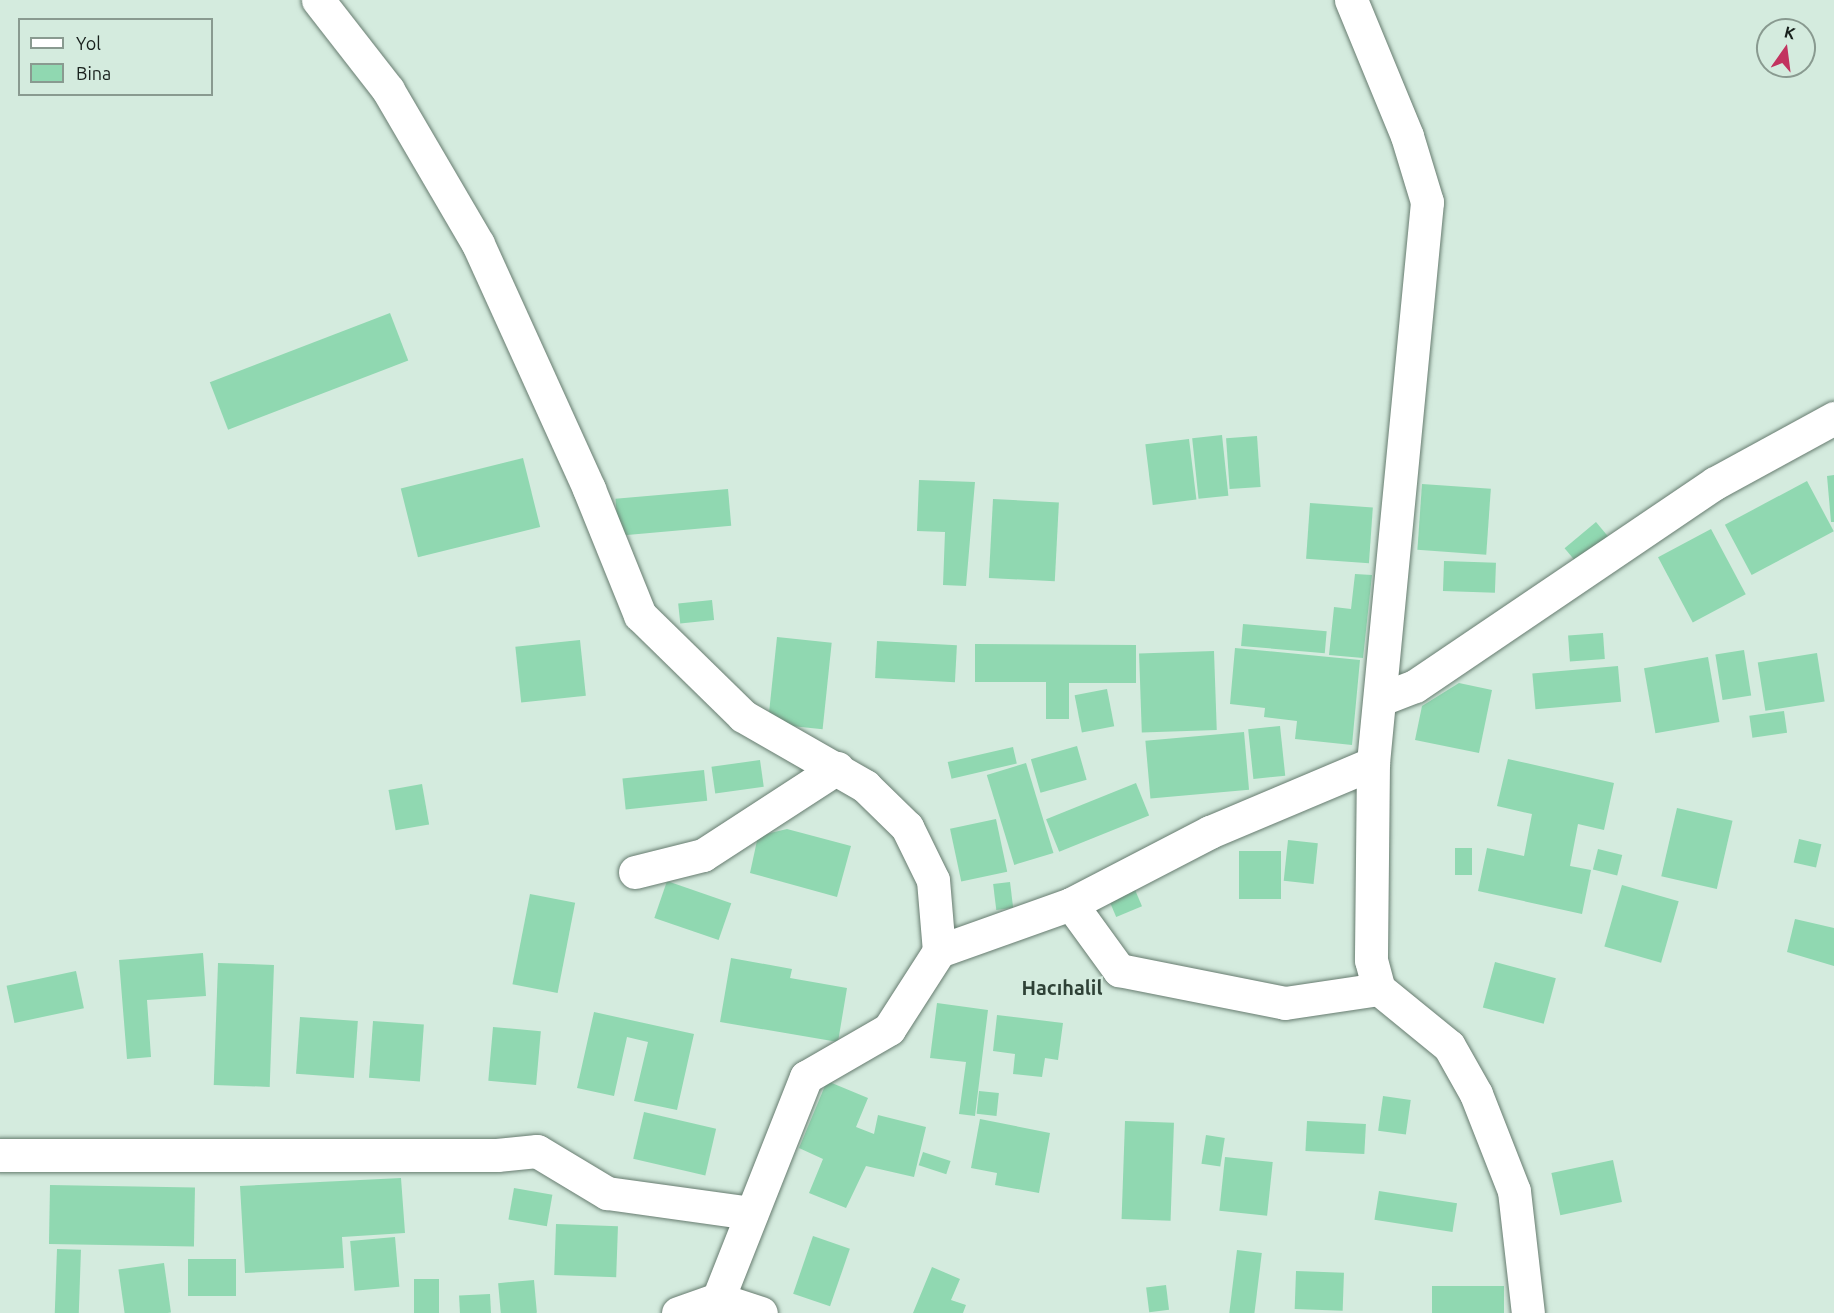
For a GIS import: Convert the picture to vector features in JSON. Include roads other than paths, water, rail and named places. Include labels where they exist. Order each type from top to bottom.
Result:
[{"type":"street","points":[[318,0],[388,90],[478,244],[589,489],[640,615],[743,716],[865,786],[907,826],[933,880],[939,951]]},
{"type":"street","points":[[1351,0],[1407,136],[1427,202],[1381,699],[1373,763],[1371,960],[1379,989],[1449,1046],[1476,1094],[1514,1191],[1528,1313]]},
{"type":"street","points":[[1381,699],[1414,686],[1714,483],[1834,418]]},
{"type":"street","points":[[718,1299],[806,1077],[888,1029],[939,951],[1071,904],[1209,832],[1373,763]]},
{"type":"street","points":[[635,872],[703,855],[837,768]]},
{"type":"street","points":[[1071,904],[1119,970],[1285,1003],[1379,989]]},
{"type":"street","points":[[0,1155],[497,1155],[537,1151],[607,1193],[752,1213]]},
{"type":"street","points":[[678,1313],[718,1299],[761,1313]]},
{"type":"district","name":"Hacıhalil","points":[[1062,987]]}]
